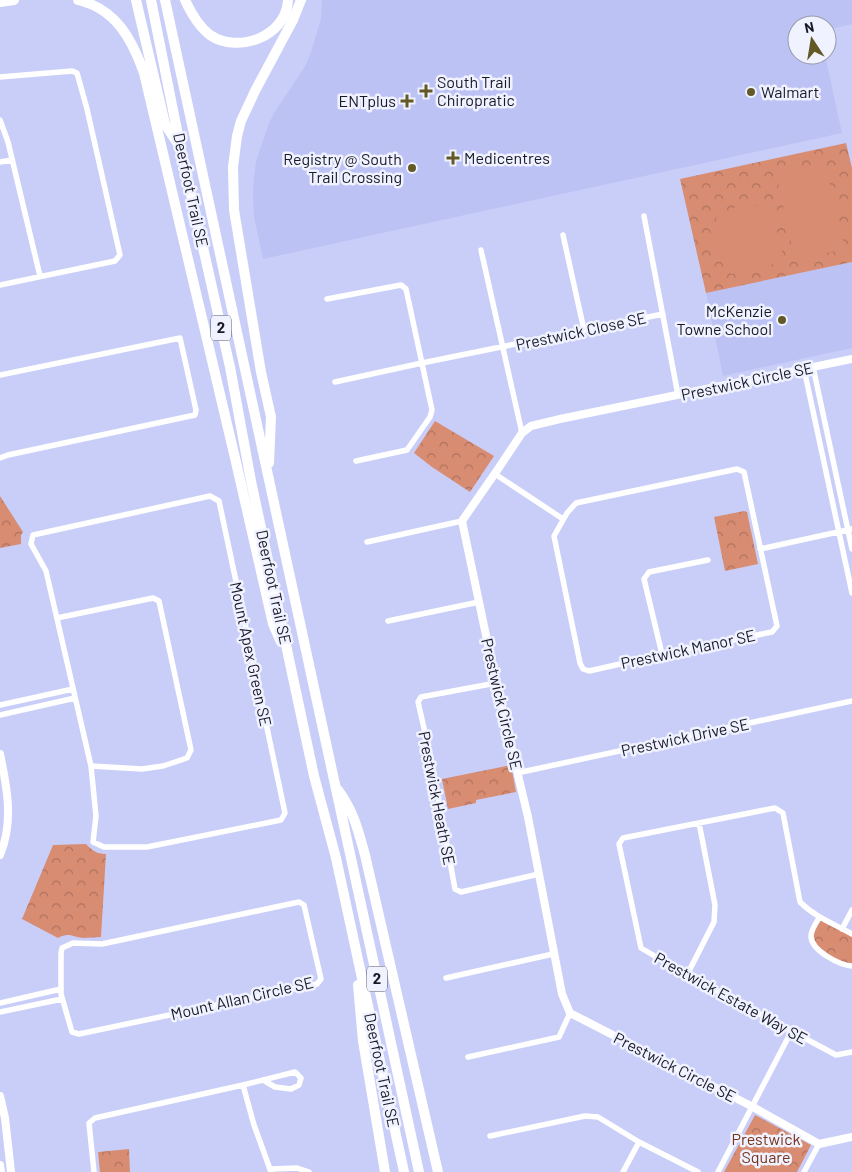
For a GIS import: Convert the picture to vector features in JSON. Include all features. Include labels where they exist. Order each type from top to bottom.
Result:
[{"type":"highway","points":[[0,2],[14,0]]},
{"type":"highway","points":[[78,0],[94,5],[118,22],[134,46],[144,73],[273,624],[288,657]]},
{"type":"highway","points":[[136,0],[165,124],[181,150]]},
{"type":"highway","name":"Deerfoot Trail SE","points":[[151,0],[181,150],[230,367],[251,481],[288,657],[314,776],[336,858],[404,1172]]},
{"type":"highway","name":"Deerfoot Trail SE","points":[[165,0],[419,1172]]},
{"type":"highway","points":[[185,0],[192,14],[204,29],[219,40],[235,43],[258,39],[274,30],[288,5],[288,0]]},
{"type":"highway","points":[[293,20],[296,0]]},
{"type":"highway","points":[[268,479],[271,417],[261,372],[234,210],[233,167],[237,136],[246,111],[293,20],[301,0]]},
{"type":"highway","points":[[336,787],[354,818],[365,855],[438,1172]]},
{"type":"highway","points":[[354,939],[363,1041],[384,1172]]},
{"type":"street","points":[[0,77],[72,71],[77,73],[120,255],[115,261],[0,285]]},
{"type":"street","points":[[0,120],[8,142],[40,276]]},
{"type":"street","points":[[0,162],[12,160]]},
{"type":"street","points":[[644,216],[663,314]]},
{"type":"street","points":[[563,235],[584,330]]},
{"type":"street","points":[[334,382],[503,346],[481,250]]},
{"type":"street","points":[[327,299],[401,285],[406,289],[432,410],[430,417],[407,450],[356,461]]},
{"type":"street","name":"Prestwick Close SE","points":[[522,433],[503,346],[663,314],[678,396]]},
{"type":"street","points":[[0,375],[180,338],[196,410],[195,415],[0,458]]},
{"type":"street","name":"Prestwick Circle SE","points":[[522,433],[531,426],[560,419],[852,359]]},
{"type":"street","points":[[813,367],[850,530],[852,549]]},
{"type":"street","points":[[804,369],[852,593]]},
{"type":"street","points":[[367,542],[462,521],[522,433]]},
{"type":"street","name":"Prestwick Manor SE","points":[[737,469],[744,472],[777,626],[772,632],[589,671],[583,669],[580,663],[554,536],[563,519],[576,503],[737,469]]},
{"type":"street","points":[[495,474],[563,519]]},
{"type":"street","name":"Mount Apex Green SE","points":[[210,496],[219,500],[285,813],[281,820],[147,847],[104,847],[93,842],[96,816],[91,766],[73,689],[46,571],[31,544],[33,535],[210,496]]},
{"type":"street","name":"Prestwick Circle SE","points":[[462,521],[496,683],[518,773],[553,954],[562,994],[570,1013],[753,1106],[819,1144]]},
{"type":"street","points":[[760,549],[850,530]]},
{"type":"street","points":[[662,654],[644,580],[649,572],[708,560]]},
{"type":"street","points":[[57,618],[153,598],[158,601],[191,750],[187,758],[163,766],[142,768],[91,766]]},
{"type":"street","points":[[388,621],[479,602]]},
{"type":"street","name":"Prestwick Heath SE","points":[[496,683],[421,697],[418,702],[432,763],[455,889],[461,892],[539,874]]},
{"type":"street","points":[[0,705],[73,689]]},
{"type":"street","points":[[0,715],[75,698]]},
{"type":"street","name":"Prestwick Drive SE","points":[[518,773],[852,701]]},
{"type":"street","points":[[0,754],[8,810],[7,834],[0,855]]},
{"type":"street","name":"Prestwick Estate Way SE","points":[[851,931],[842,929],[819,918],[800,902],[783,814],[775,808],[623,838],[620,844],[641,948],[687,975],[836,1055],[852,1052]]},
{"type":"street","points":[[687,975],[714,922],[715,905],[698,823]]},
{"type":"street","name":"Mount Allan Circle SE","points":[[299,902],[304,905],[321,979],[317,984],[79,1034],[72,1032],[62,1000],[61,989],[62,948],[73,943],[102,944],[299,902]]},
{"type":"street","points":[[842,929],[852,910]]},
{"type":"street","points":[[819,918],[811,935],[812,941],[820,951],[837,962],[852,966]]},
{"type":"street","points":[[446,978],[553,954]]},
{"type":"street","points":[[0,1002],[61,989]]},
{"type":"street","points":[[0,1012],[62,1000]]},
{"type":"street","points":[[468,1057],[558,1037],[570,1013]]},
{"type":"street","points":[[718,1172],[791,1032]]},
{"type":"street","points":[[94,1172],[89,1123],[95,1118],[296,1072],[301,1078],[299,1085],[291,1089],[274,1087],[263,1080]]},
{"type":"street","points":[[242,1085],[254,1126],[271,1171],[297,1168],[309,1172]]},
{"type":"street","points":[[0,1096],[5,1118],[12,1172]]},
{"type":"street","points":[[490,1136],[585,1116],[598,1117],[638,1142],[698,1172]]},
{"type":"street","points":[[804,1172],[819,1144],[852,1137]]},
{"type":"street","points":[[623,1172],[638,1142]]},
{"type":"street","points":[[0,1165],[1,1172]]},
{"type":"shaded area","points":[[322,0],[852,0],[852,24],[837,28],[837,15],[787,15],[787,65],[827,65],[842,133],[263,259],[254,217],[253,195],[256,161],[274,113],[304,68],[310,55],[321,19]]},
{"type":"shaded area","name":"McKenzie Towne School","points":[[852,262],[852,348],[723,376],[706,293]]},
{"type":"green space","points":[[846,143],[852,168],[852,262],[706,293],[680,179]]},
{"type":"green space","points":[[825,162],[845,249],[795,260],[776,173]]},
{"type":"green space","points":[[741,204],[771,207],[783,255],[779,263],[731,274],[714,247],[716,218]]},
{"type":"green space","points":[[435,421],[494,456],[470,492],[414,453]]},
{"type":"green space","points":[[0,496],[23,532],[21,544],[0,548]]},
{"type":"green space","points":[[747,512],[758,564],[725,571],[714,517]]},
{"type":"green space","points":[[511,765],[516,792],[476,800],[476,803],[448,809],[442,779]]},
{"type":"green space","points":[[86,844],[94,851],[106,854],[101,937],[83,938],[68,935],[58,938],[22,919],[53,845]]},
{"type":"green space","points":[[819,918],[852,934],[852,966],[837,962],[812,941],[814,927]]},
{"type":"green space","name":"Prestwick Square","points":[[755,1115],[811,1145],[797,1172],[724,1172]]},
{"type":"green space","points":[[129,1149],[130,1172],[100,1172],[98,1152]]},
{"type":"place","name":"South Trail Chiropratic","points":[[426,91]]},
{"type":"place","name":"Walmart","points":[[751,92]]},
{"type":"place","name":"ENTplus","points":[[407,101]]},
{"type":"place","name":"Medicentres","points":[[453,158]]},
{"type":"place","name":"Registry @ South Trail Crossing","points":[[412,168]]},
{"type":"place","name":"McKenzie Towne School","points":[[782,320]]}]
